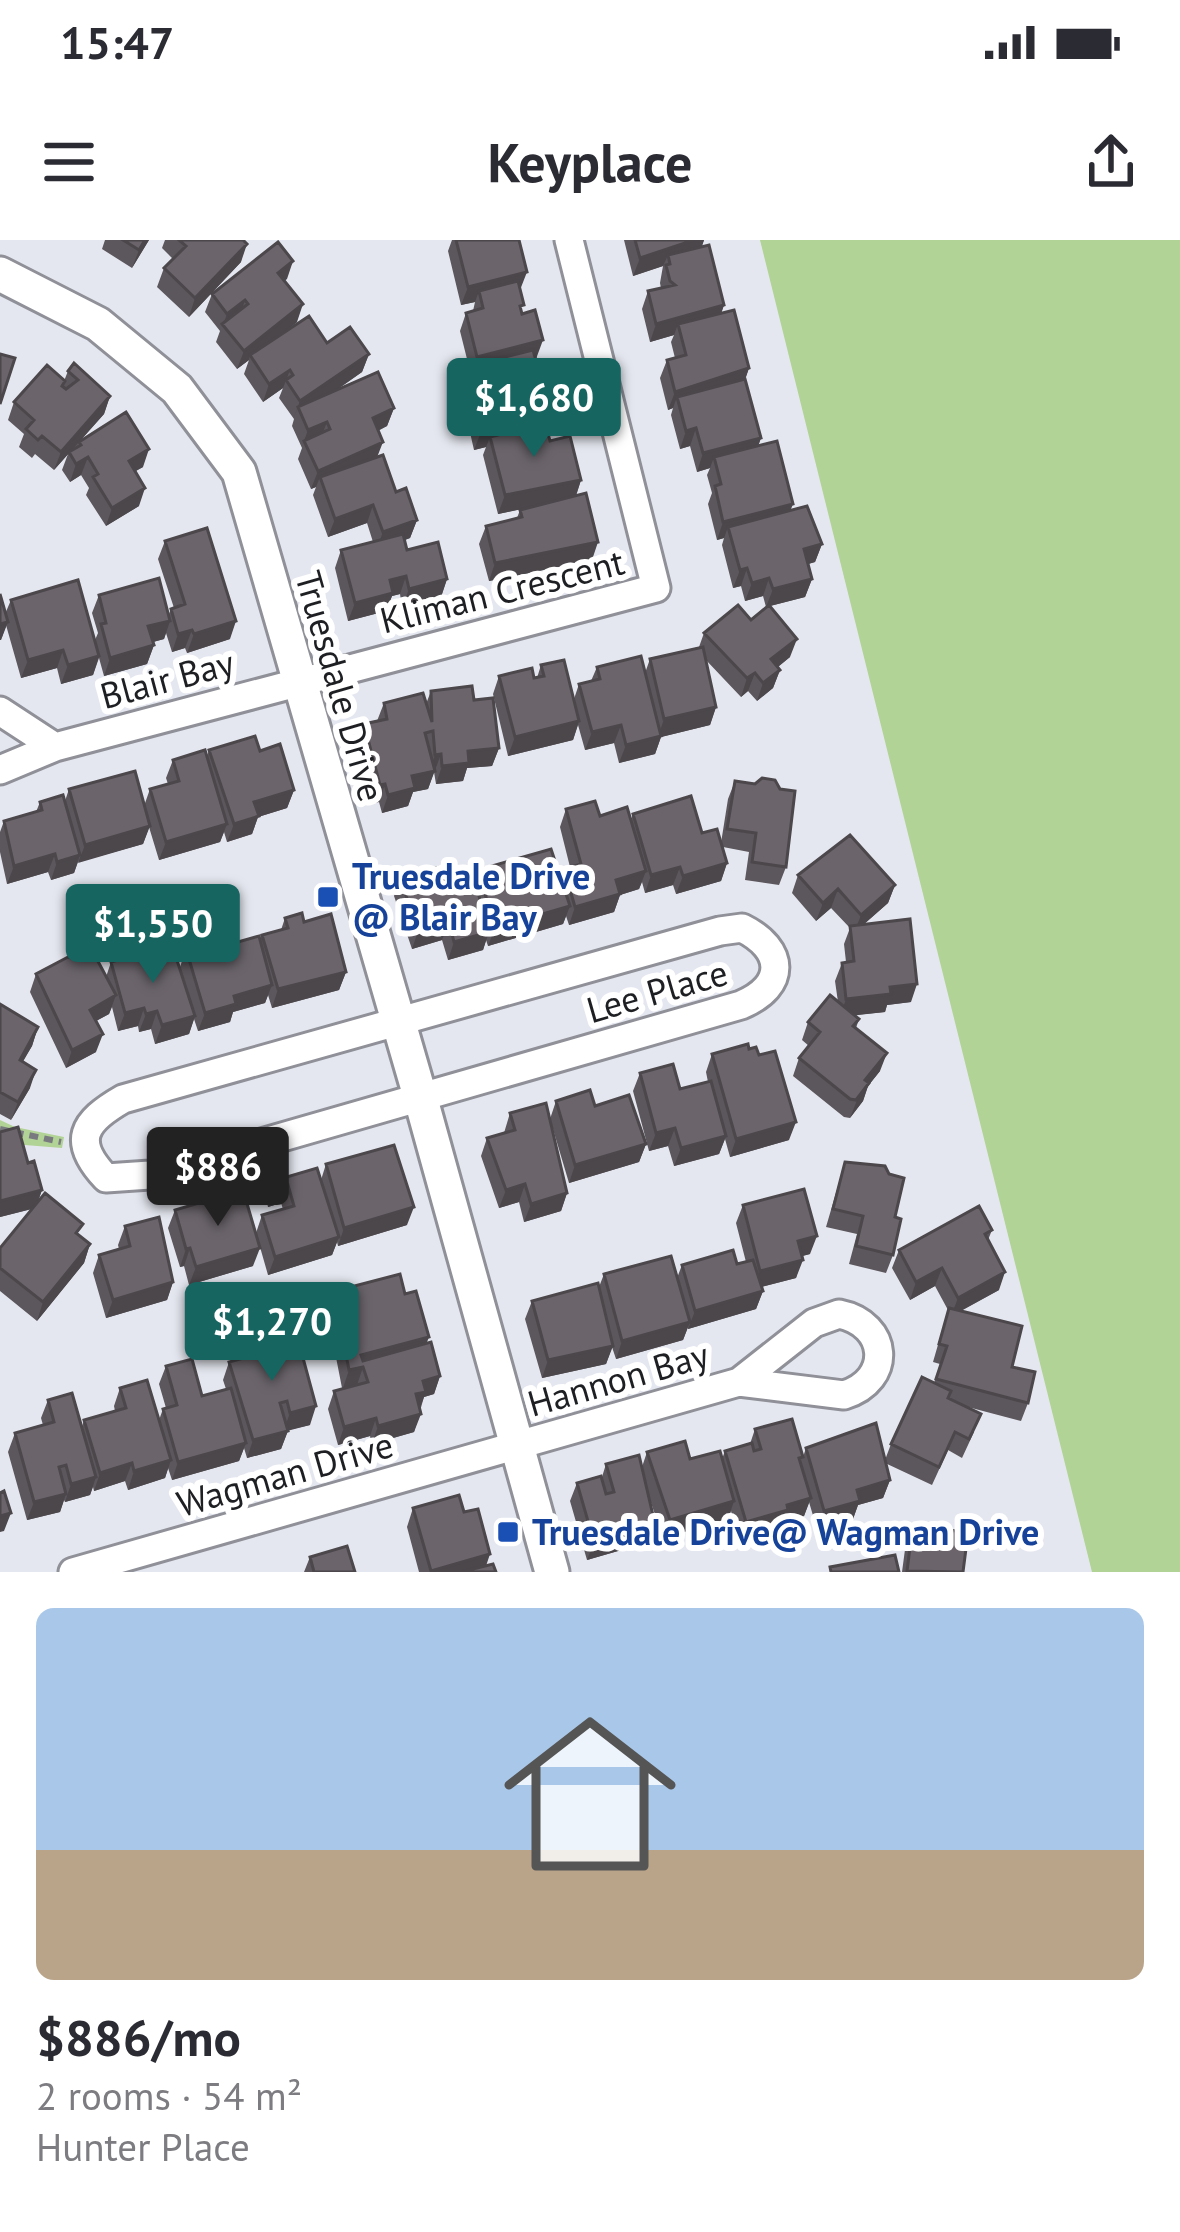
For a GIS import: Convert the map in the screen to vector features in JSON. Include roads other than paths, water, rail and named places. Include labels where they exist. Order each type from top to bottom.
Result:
[{"type":"street","name":"Kliman Crescent","points":[[297,680],[656,588],[569,240]]},
{"type":"street","name":"Truesdale Drive","points":[[0,274],[98,324],[114,337],[176,389],[238,472],[420,1096],[552,1572]]},
{"type":"street","name":"Blair Bay","points":[[0,770],[56,747],[297,680]]},
{"type":"street","points":[[0,711],[56,747]]},
{"type":"street","name":"Lee Place","points":[[398,1023],[720,931],[742,928],[761,938],[774,955],[774,980],[761,997],[741,1005],[420,1096]]},
{"type":"street","points":[[398,1023],[123,1099],[98,1113],[84,1134],[87,1158],[106,1178],[125,1179],[420,1096]]},
{"type":"street","name":"Hannon Bay","points":[[516,1446],[740,1382],[826,1317],[839,1315],[863,1323],[878,1344],[876,1372],[868,1383],[844,1396],[740,1382]]},
{"type":"street","name":"Wagman Drive","points":[[73,1572],[516,1446]]},
{"type":"place","name":"Truesdale Drive @ Blair Bay","points":[[328,897]]},
{"type":"place","name":"Truesdale Drive@ Wagman Drive","points":[[508,1532]]}]
